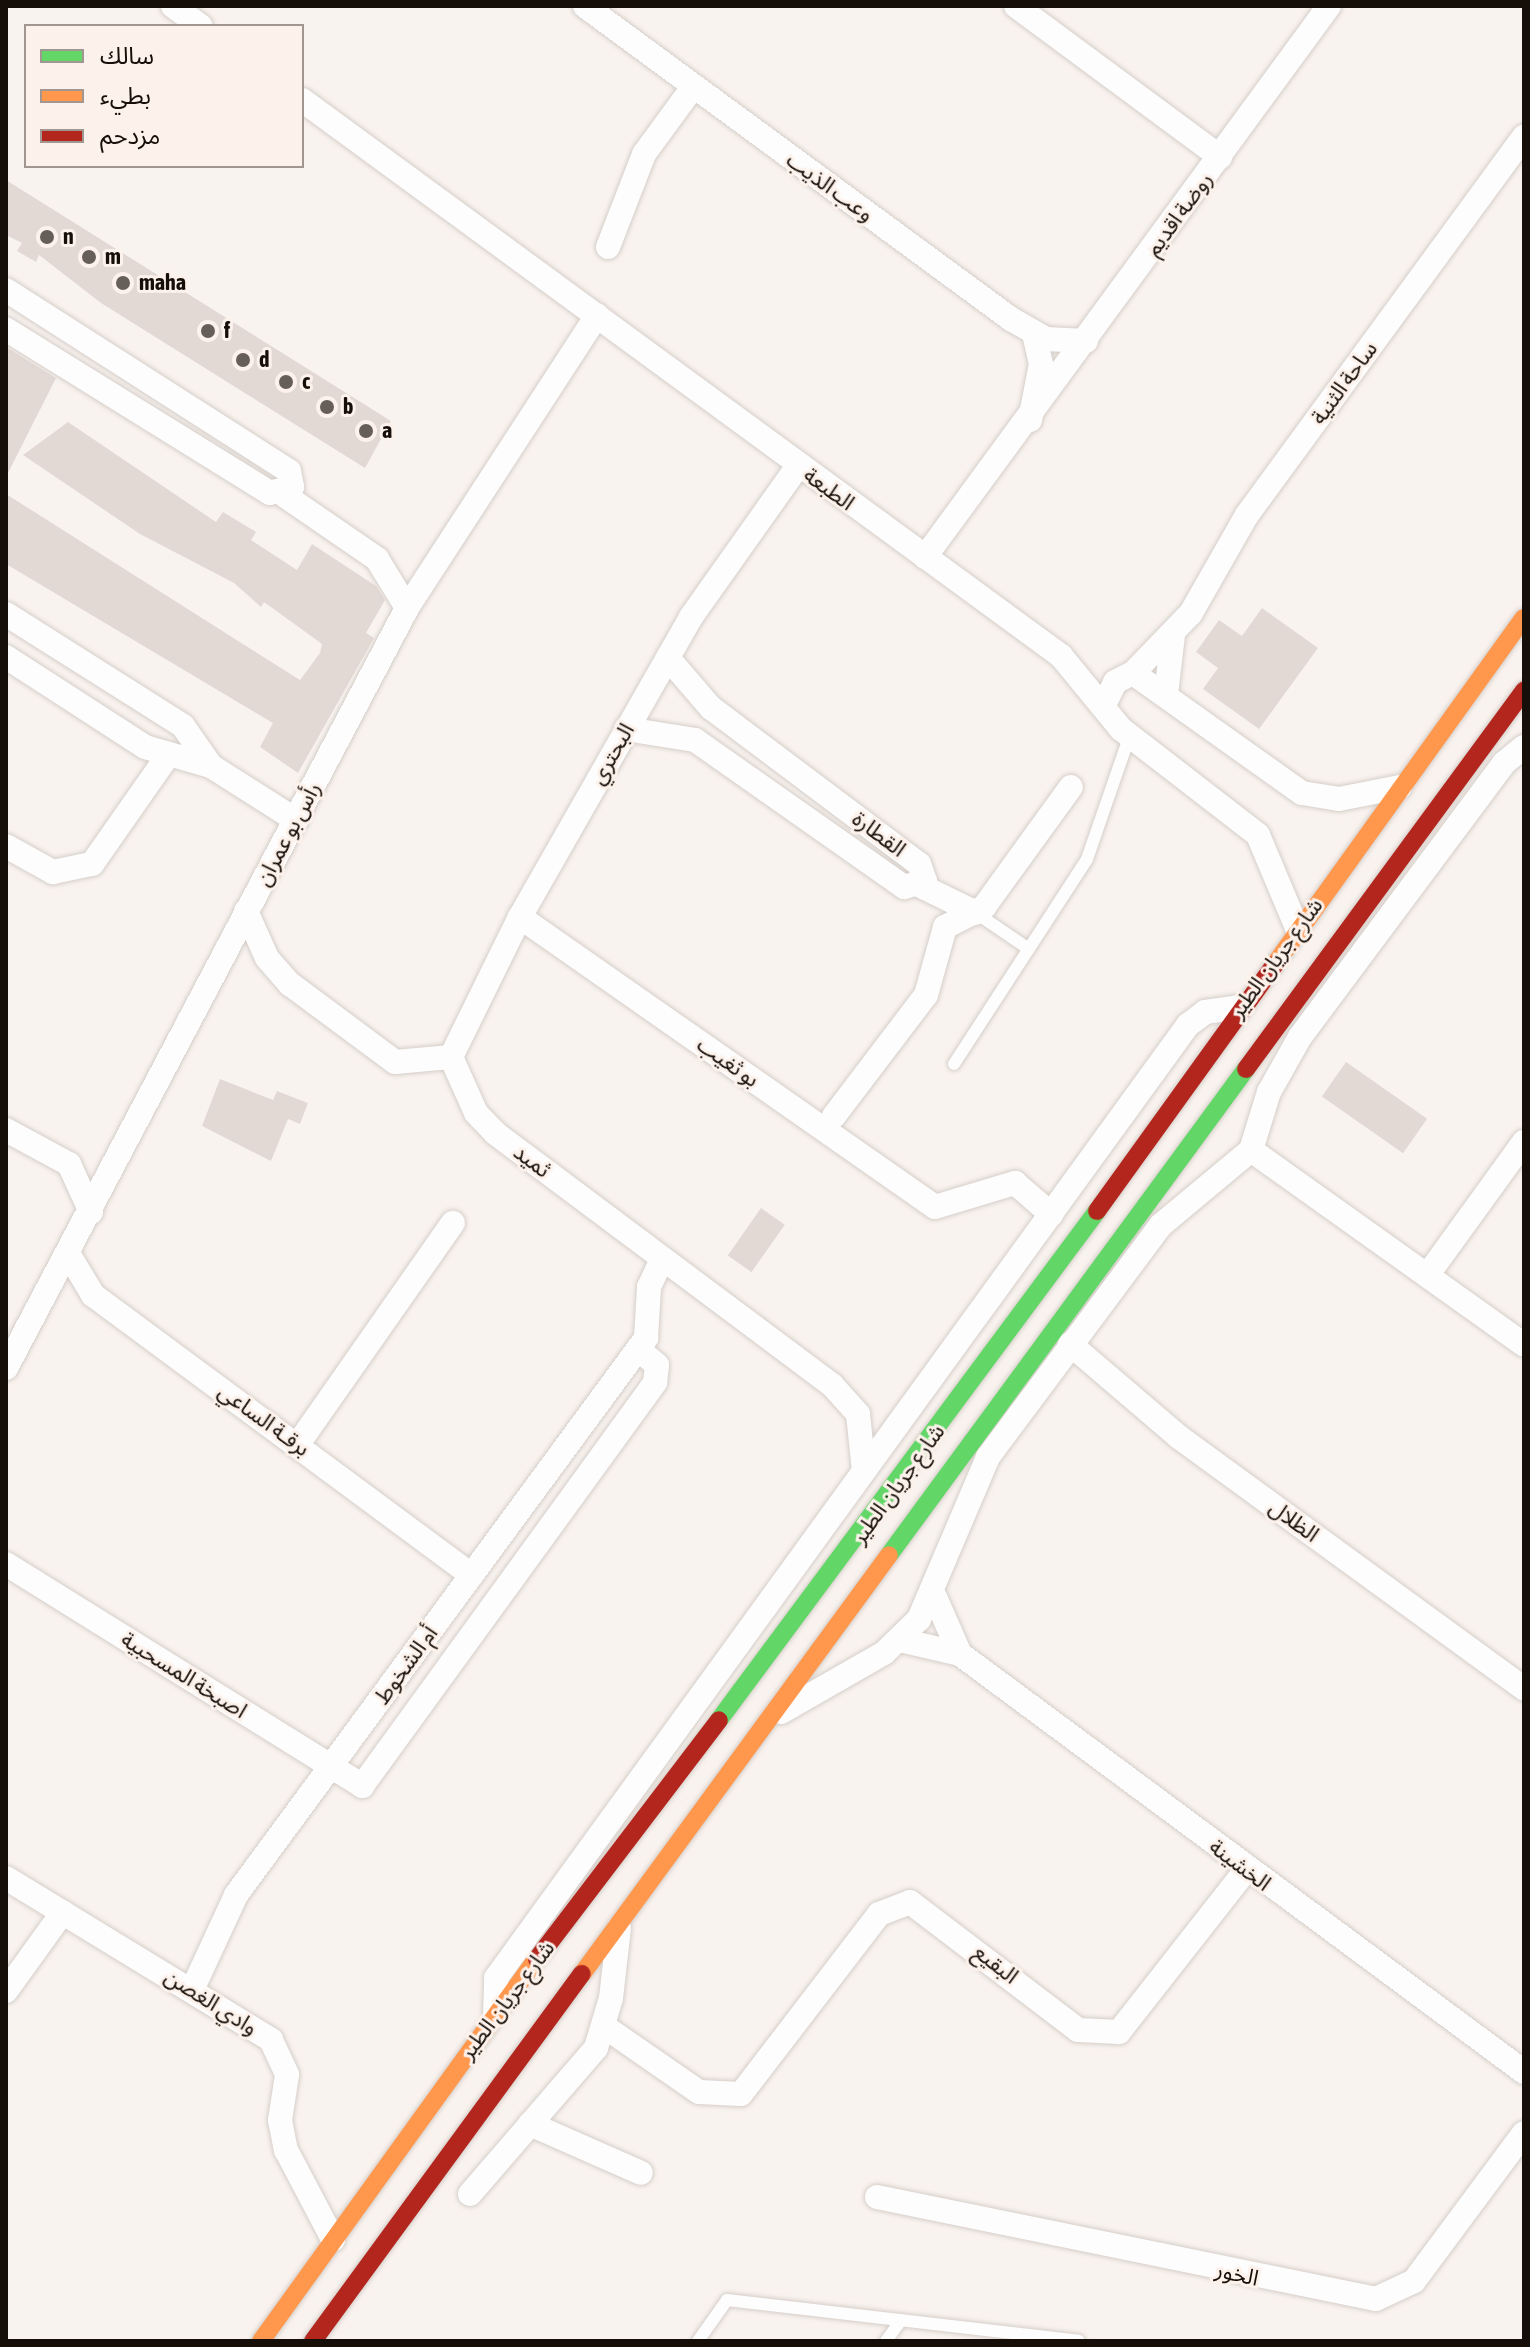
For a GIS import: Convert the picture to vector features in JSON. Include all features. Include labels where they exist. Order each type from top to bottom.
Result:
[{"type":"street","name":"وعب الذيب","points":[[585,6],[1034,333],[1086,341]]},
{"type":"street","points":[[1016,6],[1220,157]]},
{"type":"street","name":"روضة اقديم","points":[[925,557],[1030,422],[1329,6]]},
{"type":"street","points":[[608,247],[644,154],[693,87]]},
{"type":"street","name":"الطبعة","points":[[304,101],[1061,656],[1130,735],[1258,835],[1297,928]]},
{"type":"street","name":"ساحة الثنية","points":[[1104,705],[1115,682],[1133,673],[1173,635],[1247,515],[1524,136]]},
{"type":"street","points":[[6,290],[289,471],[293,482],[284,495]]},
{"type":"street","name":"رأس بو عمران","points":[[6,1368],[69,1255],[246,911],[407,608],[597,315]]},
{"type":"street","points":[[6,329],[270,493],[284,495],[377,559],[407,608]]},
{"type":"street","name":"روضة اقديم","points":[[1030,422],[1041,364],[1034,333]]},
{"type":"street","name":"البحتري","points":[[451,1057],[520,917],[626,729],[668,658],[798,466]]},
{"type":"street","points":[[6,614],[183,726],[211,766]]},
{"type":"street","name":"شارع جريان الطير","points":[[261,2341],[495,2015],[901,1483],[1297,928],[1524,618]]},
{"type":"street","name":"ساحة الثنية","points":[[1166,694],[1173,635]]},
{"type":"street","points":[[6,657],[167,757],[211,766],[296,820]]},
{"type":"street","name":"القطارة","points":[[626,729],[695,740],[904,887],[921,886],[919,864],[711,708],[668,658]]},
{"type":"street","points":[[1133,673],[1302,793],[1339,799],[1400,787]]},
{"type":"street","name":"شارع جريان الطير","points":[[313,2341],[762,1723],[1524,690]]},
{"type":"street","points":[[1524,747],[1504,763],[1300,1037],[1269,1092],[1251,1150],[1429,1273],[1524,1345]]},
{"type":"street","points":[[6,846],[53,872],[92,864],[167,757]]},
{"type":"street","points":[[834,1116],[926,995],[945,927],[976,913],[1071,787]]},
{"type":"street","points":[[1343,866],[1377,892]]},
{"type":"street","points":[[921,886],[976,913]]},
{"type":"street","points":[[246,911],[276,970],[391,1059],[406,1065],[438,1053],[451,1057]]},
{"type":"street","name":"بو ثغيب","points":[[520,917],[935,1207],[1015,1183],[1051,1214]]},
{"type":"street","points":[[495,2015],[496,1978],[1188,1025],[1205,1012],[1241,1007]]},
{"type":"street","name":"ثميد","points":[[451,1057],[486,1125],[832,1385],[858,1414]]},
{"type":"street","points":[[6,1130],[69,1164],[91,1212]]},
{"type":"street","points":[[1429,1273],[1524,1142]]},
{"type":"street","points":[[69,1164],[123,1149]]},
{"type":"street","name":"شارع جريان الطير","points":[[762,1723],[900,1640],[935,1597],[978,1473],[1070,1344],[1174,1210],[1251,1150]]},
{"type":"street","points":[[298,1444],[453,1223]]},
{"type":"street","name":"برقـة الساعي","points":[[69,1255],[93,1295],[472,1575]]},
{"type":"street","name":"أم الشخوط","points":[[192,1990],[231,1903],[638,1349],[650,1330],[649,1287],[662,1259]]},
{"type":"street","name":"الظلال","points":[[1070,1344],[1179,1437],[1524,1689]]},
{"type":"street","name":"أم الشخوط","points":[[362,1786],[658,1377],[657,1365],[638,1349]]},
{"type":"street","points":[[604,1399],[629,1417]]},
{"type":"street","points":[[864,1471],[858,1414],[903,1417]]},
{"type":"street","points":[[518,1513],[544,1533]]},
{"type":"street","name":"اصبخة المسحبية","points":[[6,1564],[362,1786]]},
{"type":"street","name":"الخشينة","points":[[935,1597],[960,1654]]},
{"type":"street","name":"الخشينة","points":[[900,1640],[960,1654],[1246,1870],[1524,2072]]},
{"type":"street","points":[[625,1800],[647,1816]]},
{"type":"street","name":"البقيع","points":[[605,2027],[706,2096],[729,2099],[752,2086],[888,1907],[919,1906],[1078,2030],[1119,2032],[1246,1870]]},
{"type":"street","name":"وادي الغصن","points":[[6,1878],[192,1990],[278,2048],[287,2075],[280,2120],[286,2150],[333,2239]]},
{"type":"street","points":[[6,1991],[63,1912]]},
{"type":"street","points":[[470,2194],[530,2124],[578,2075],[605,2027],[619,1921]]},
{"type":"street","points":[[530,2124],[641,2173]]},
{"type":"street","name":"الخور","points":[[877,2197],[1376,2299],[1414,2281],[1524,2133]]},
{"type":"lane","points":[[954,1064],[1087,859],[1130,735]]},
{"type":"lane","points":[[976,913],[1029,949]]},
{"type":"lane","points":[[698,2341],[727,2300],[1079,2341]]},
{"type":"lane","points":[[886,2341],[901,2320]]},
{"type":"building","points":[[6,180],[391,421],[365,468],[101,303],[39,255],[36,262],[17,251],[22,243],[6,235]]},
{"type":"building","points":[[6,347],[56,378],[6,477]]},
{"type":"building","points":[[68,422],[216,522],[223,512],[256,532],[251,540],[297,570],[312,544],[376,586],[385,600],[366,633],[374,638],[298,773],[260,747],[273,723],[6,564],[6,494],[300,680],[320,653],[322,644],[264,602],[261,607],[234,583],[140,534],[23,455]]},
{"type":"building","points":[[1262,608],[1318,648],[1259,729],[1203,689],[1218,668],[1196,652],[1219,620],[1242,636]]},
{"type":"building","points":[[1346,1062],[1427,1119],[1403,1153],[1322,1096]]},
{"type":"building","points":[[220,1079],[273,1100],[277,1091],[308,1103],[300,1124],[288,1119],[271,1161],[202,1126]]},
{"type":"building","points":[[761,1208],[785,1225],[751,1272],[728,1256]]},
{"type":"traffic: fast","points":[[889,1555],[1246,1069]]},
{"type":"traffic: fast","points":[[719,1720],[1097,1211]]},
{"type":"traffic: slow","points":[[1275,964],[1524,618]]},
{"type":"traffic: slow","points":[[582,1974],[889,1555]]},
{"type":"traffic: slow","points":[[261,2341],[537,1959]]},
{"type":"traffic: jam","points":[[1246,1069],[1524,690]]},
{"type":"traffic: jam","points":[[1097,1211],[1275,964]]},
{"type":"traffic: jam","points":[[537,1959],[719,1720]]},
{"type":"traffic: jam","points":[[313,2341],[582,1974]]},
{"type":"place","name":"n","points":[[47,237]]},
{"type":"place","name":"m","points":[[89,257]]},
{"type":"place","name":"maha","points":[[123,283]]},
{"type":"place","name":"f","points":[[208,331]]},
{"type":"place","name":"d","points":[[243,360]]},
{"type":"place","name":"c","points":[[286,382]]},
{"type":"place","name":"b","points":[[327,407]]},
{"type":"place","name":"a","points":[[366,431]]}]
